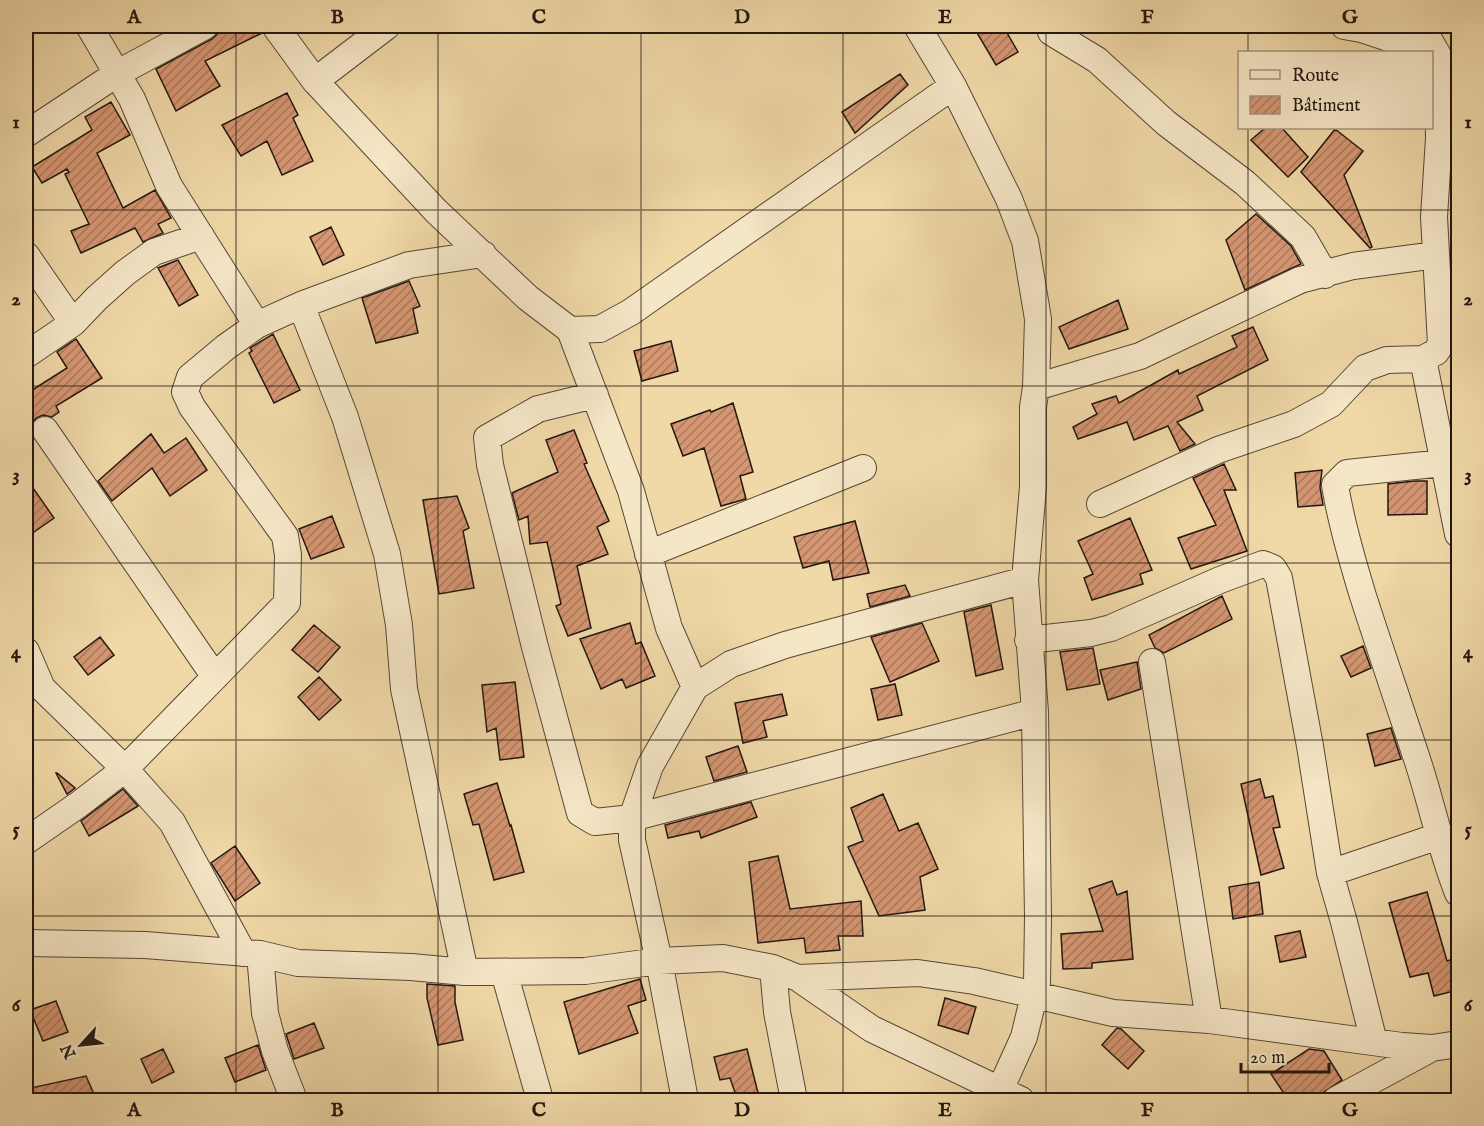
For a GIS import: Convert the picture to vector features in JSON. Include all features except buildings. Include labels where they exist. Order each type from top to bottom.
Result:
[{"type":"street","points":[[89,26],[132,99],[169,186],[257,325]]},
{"type":"street","points":[[26,134],[118,73],[205,26]]},
{"type":"street","points":[[275,26],[315,81],[436,211],[528,298],[570,330],[631,491],[669,628],[694,687]]},
{"type":"street","points":[[315,81],[387,26]]},
{"type":"street","points":[[26,943],[145,945],[251,953],[298,963],[411,967],[465,972],[585,971],[658,961],[723,958],[773,968],[798,978],[872,1029],[1013,1097],[1037,982],[1035,712],[1025,580],[1033,487],[1033,407],[1036,387],[1038,319],[1025,241],[1009,199],[953,86],[917,26]]},
{"type":"street","points":[[1344,26],[1427,51]]},
{"type":"street","points":[[1100,504],[1218,450],[1294,424],[1331,404],[1365,368],[1388,360],[1423,359],[1436,352],[1441,344],[1434,217],[1439,138],[1440,55],[1421,26]]},
{"type":"street","points":[[1051,32],[1097,60],[1166,123],[1245,183],[1304,237],[1325,275]]},
{"type":"street","points":[[570,330],[600,329],[631,312],[953,86]]},
{"type":"street","points":[[26,356],[73,323],[118,279],[154,252],[201,236]]},
{"type":"street","points":[[26,841],[125,769],[287,603],[288,555],[285,536],[192,406],[185,393],[190,377],[257,325],[301,305],[410,265],[483,254]]},
{"type":"street","points":[[26,255],[73,323]]},
{"type":"street","points":[[1036,387],[1140,356],[1300,280],[1353,266],[1436,255]]},
{"type":"street","points":[[301,305],[345,417],[387,554],[399,624],[404,689],[465,972]]},
{"type":"street","points":[[1423,359],[1458,534]]},
{"type":"street","points":[[595,394],[537,409],[487,438],[490,465],[535,647],[580,813],[595,822],[632,818],[1035,712]]},
{"type":"street","points":[[45,430],[215,676]]},
{"type":"street","points":[[1444,463],[1347,473],[1335,485],[1339,513],[1357,576],[1419,764],[1447,865],[1458,893]]},
{"type":"street","points":[[648,554],[863,468]]},
{"type":"street","points":[[1028,640],[1101,631],[1252,568],[1263,564],[1273,568],[1279,578],[1310,746],[1330,873],[1374,1042]]},
{"type":"street","points":[[685,1101],[632,840],[632,818],[650,766],[694,687],[731,664],[785,645],[1025,580]]},
{"type":"street","points":[[26,651],[42,688],[125,769],[172,822],[251,953],[275,1051],[294,1101]]},
{"type":"street","points":[[1152,662],[1209,1020]]},
{"type":"street","points":[[1330,873],[1439,836]]},
{"type":"street","points":[[773,968],[777,1012],[794,1101]]},
{"type":"street","points":[[504,972],[540,1101]]},
{"type":"street","points":[[798,978],[918,974],[974,981],[1113,1013],[1209,1020],[1432,1048],[1458,1044]]},
{"type":"street","points":[[1336,1101],[1432,1048]]}]
